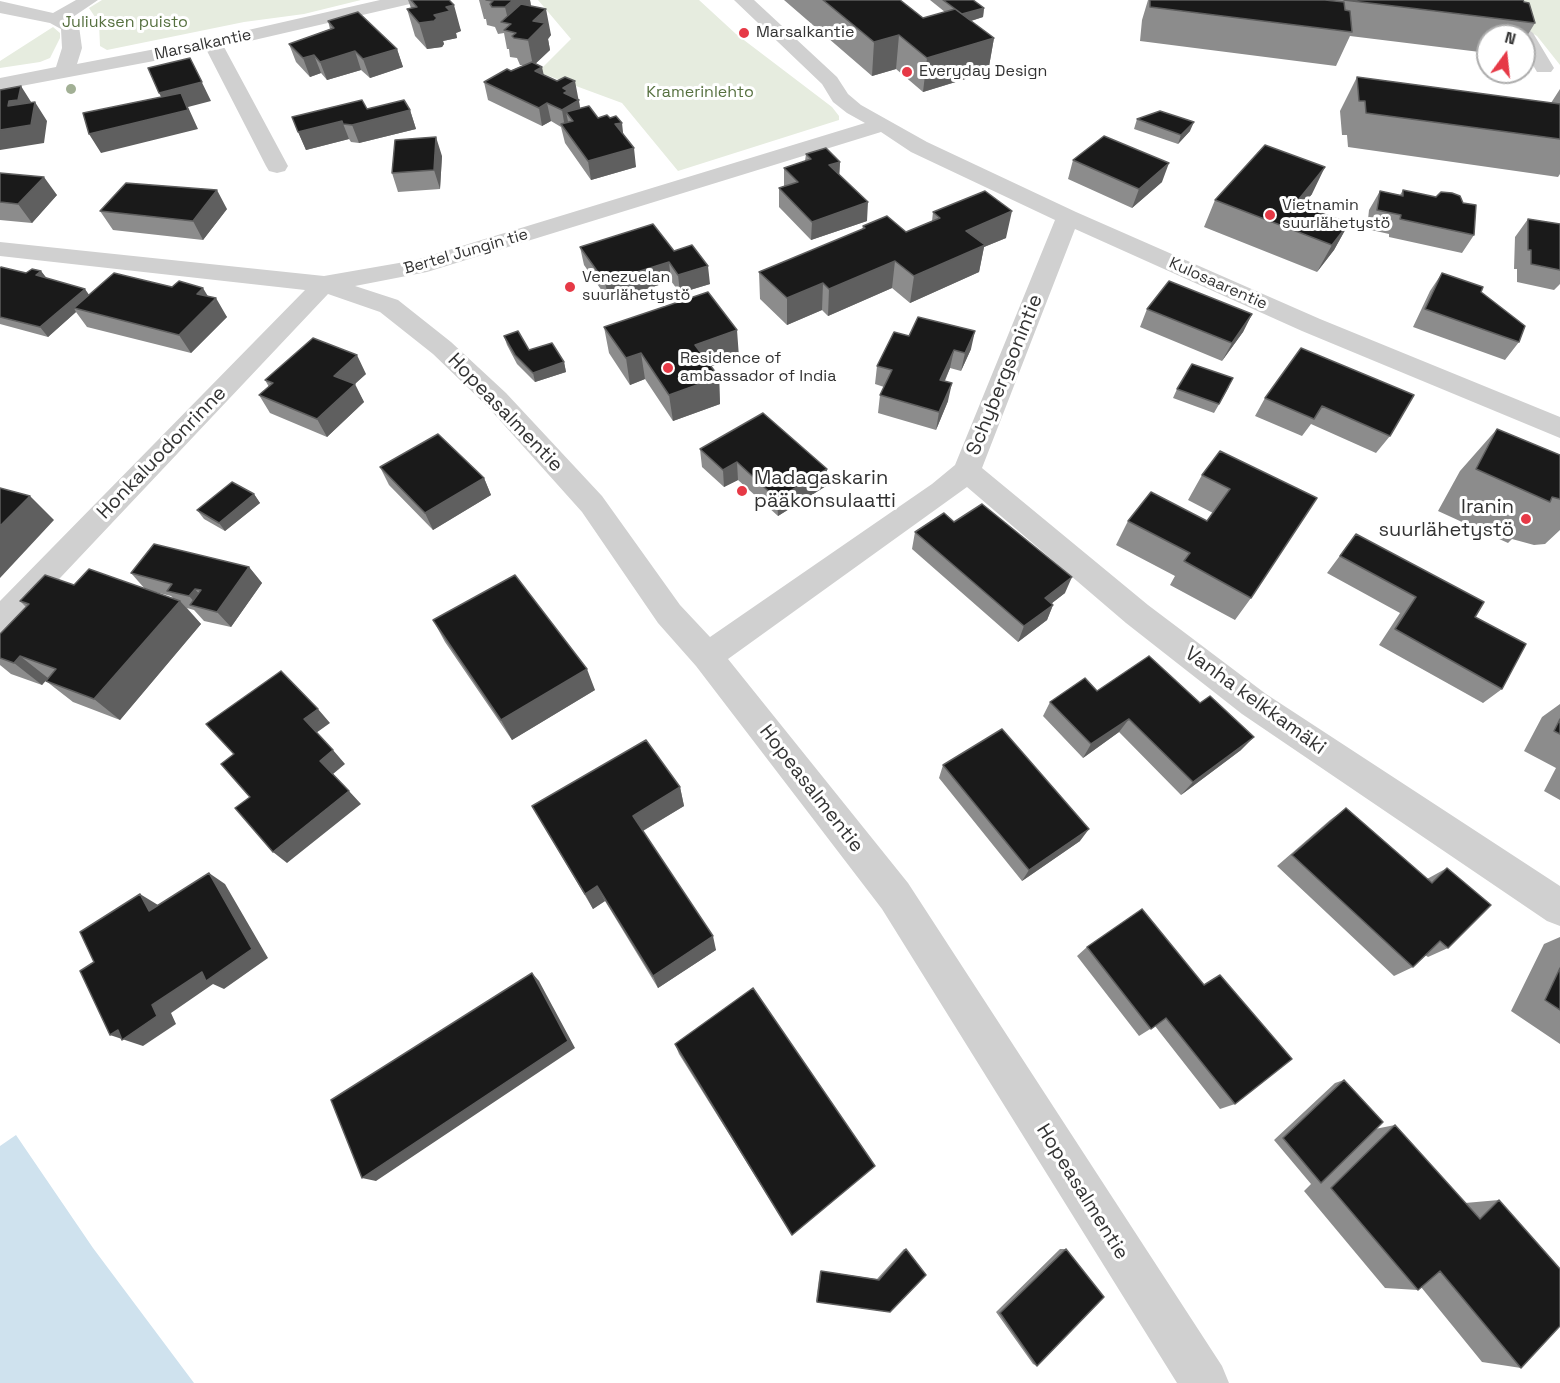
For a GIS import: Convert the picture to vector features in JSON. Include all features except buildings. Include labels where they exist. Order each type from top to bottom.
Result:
[{"type":"street","points":[[56,19],[89,0]]},
{"type":"street","name":"Marsalkantie","points":[[0,84],[213,44],[404,0]]},
{"type":"street","name":"Kulosaarentie","points":[[743,0],[830,81],[840,98],[854,110],[883,124],[919,147],[1068,217],[1311,325],[1560,428]]},
{"type":"street","points":[[0,7],[56,19],[70,26],[72,48],[65,72]]},
{"type":"street","points":[[213,44],[277,166]]},
{"type":"street","points":[[1536,54],[1544,68]]},
{"type":"street","name":"Bertel Jungin tie","points":[[0,249],[324,284],[419,267],[835,141],[883,124]]},
{"type":"street","name":"Schybergsonintie","points":[[707,656],[942,492],[966,471],[1068,217]]},
{"type":"street","name":"Honkaluodonrinne","points":[[0,621],[324,284]]},
{"type":"street","name":"Hopeasalmentie","points":[[324,284],[389,306],[442,348],[489,392],[592,504],[669,614],[707,656],[895,896],[1205,1383]]},
{"type":"street","name":"Vanha kelkkamäki","points":[[966,471],[1137,614],[1254,704],[1560,908]]},
{"type":"green space","name":"Juliuksen puisto","points":[[102,0],[361,0],[304,14],[244,22],[107,50],[100,46],[99,23],[89,8]]},
{"type":"green space","name":"Kramerinlehto","points":[[538,0],[699,0],[736,34],[832,107],[839,116],[839,120],[678,171],[622,103],[538,72],[571,39]]},
{"type":"green space","points":[[1348,0],[1560,0],[1560,65],[1536,35],[1536,24],[1507,24]]},
{"type":"green space","points":[[53,27],[60,33],[60,38],[50,58],[40,62],[0,68],[0,61]]},
{"type":"water","points":[[16,1135],[93,1248],[194,1383],[0,1383],[0,1146]]},
{"type":"place","name":"Marsalkantie","points":[[744,33]]},
{"type":"place","name":"Everyday Design","points":[[907,72]]},
{"type":"place","name":"Vietnamin suurlähetystö","points":[[1270,215]]},
{"type":"place","name":"Venezuelan suurlähetystö","points":[[570,287]]},
{"type":"place","name":"Residence of ambassador of India","points":[[668,368]]},
{"type":"place","name":"Madagaskarin pääkonsulaatti","points":[[742,491]]},
{"type":"place","name":"Iranin suurlähetystö","points":[[1526,519]]}]
